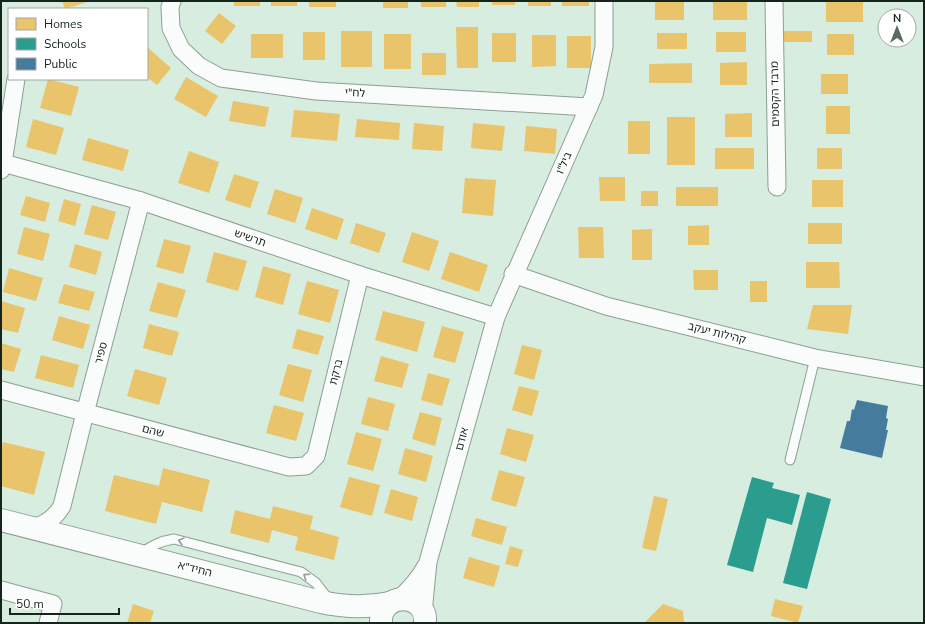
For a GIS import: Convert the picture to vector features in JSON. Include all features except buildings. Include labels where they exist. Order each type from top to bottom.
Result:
[{"type":"street","name":"לח\"י","points":[[172,1],[170,7],[171,28],[181,49],[199,66],[221,78],[316,91],[589,107]]},
{"type":"street","name":"ביל\"ו","points":[[496,317],[594,95],[604,48],[604,1]]},
{"type":"street","name":"מרבד הקסמים","points":[[774,1],[777,187]]},
{"type":"street","points":[[2,167],[16,80]]},
{"type":"street","name":"תרשיש","points":[[2,167],[141,201],[360,275],[496,317]]},
{"type":"street","name":"ספיר","points":[[32,528],[49,521],[59,512],[62,506],[141,201]]},
{"type":"street","name":"קהילות יעקב","points":[[514,274],[606,306],[815,358],[924,377]]},
{"type":"street","name":"ברקת","points":[[306,466],[316,456],[360,275]]},
{"type":"street","name":"אודם","points":[[425,620],[428,562],[496,317]]},
{"type":"street","name":"שהם","points":[[1,390],[289,467],[306,466]]},
{"type":"street","name":"ספיר","points":[[62,506],[65,522],[72,538]]},
{"type":"street","name":"החיד\"א","points":[[1,520],[332,604],[364,607],[395,601]]},
{"type":"street","name":"החיד\"א","points":[[1,532],[316,611],[352,617],[368,623]]},
{"type":"street","name":"אודם","points":[[395,601],[413,586],[428,562]]},
{"type":"street","points":[[1,590],[53,604],[48,623]]},
{"type":"street","points":[[381,623],[382,614],[385,608],[395,601],[405,599],[416,603],[425,620]]},
{"type":"lane","points":[[790,460],[815,358]]}]
